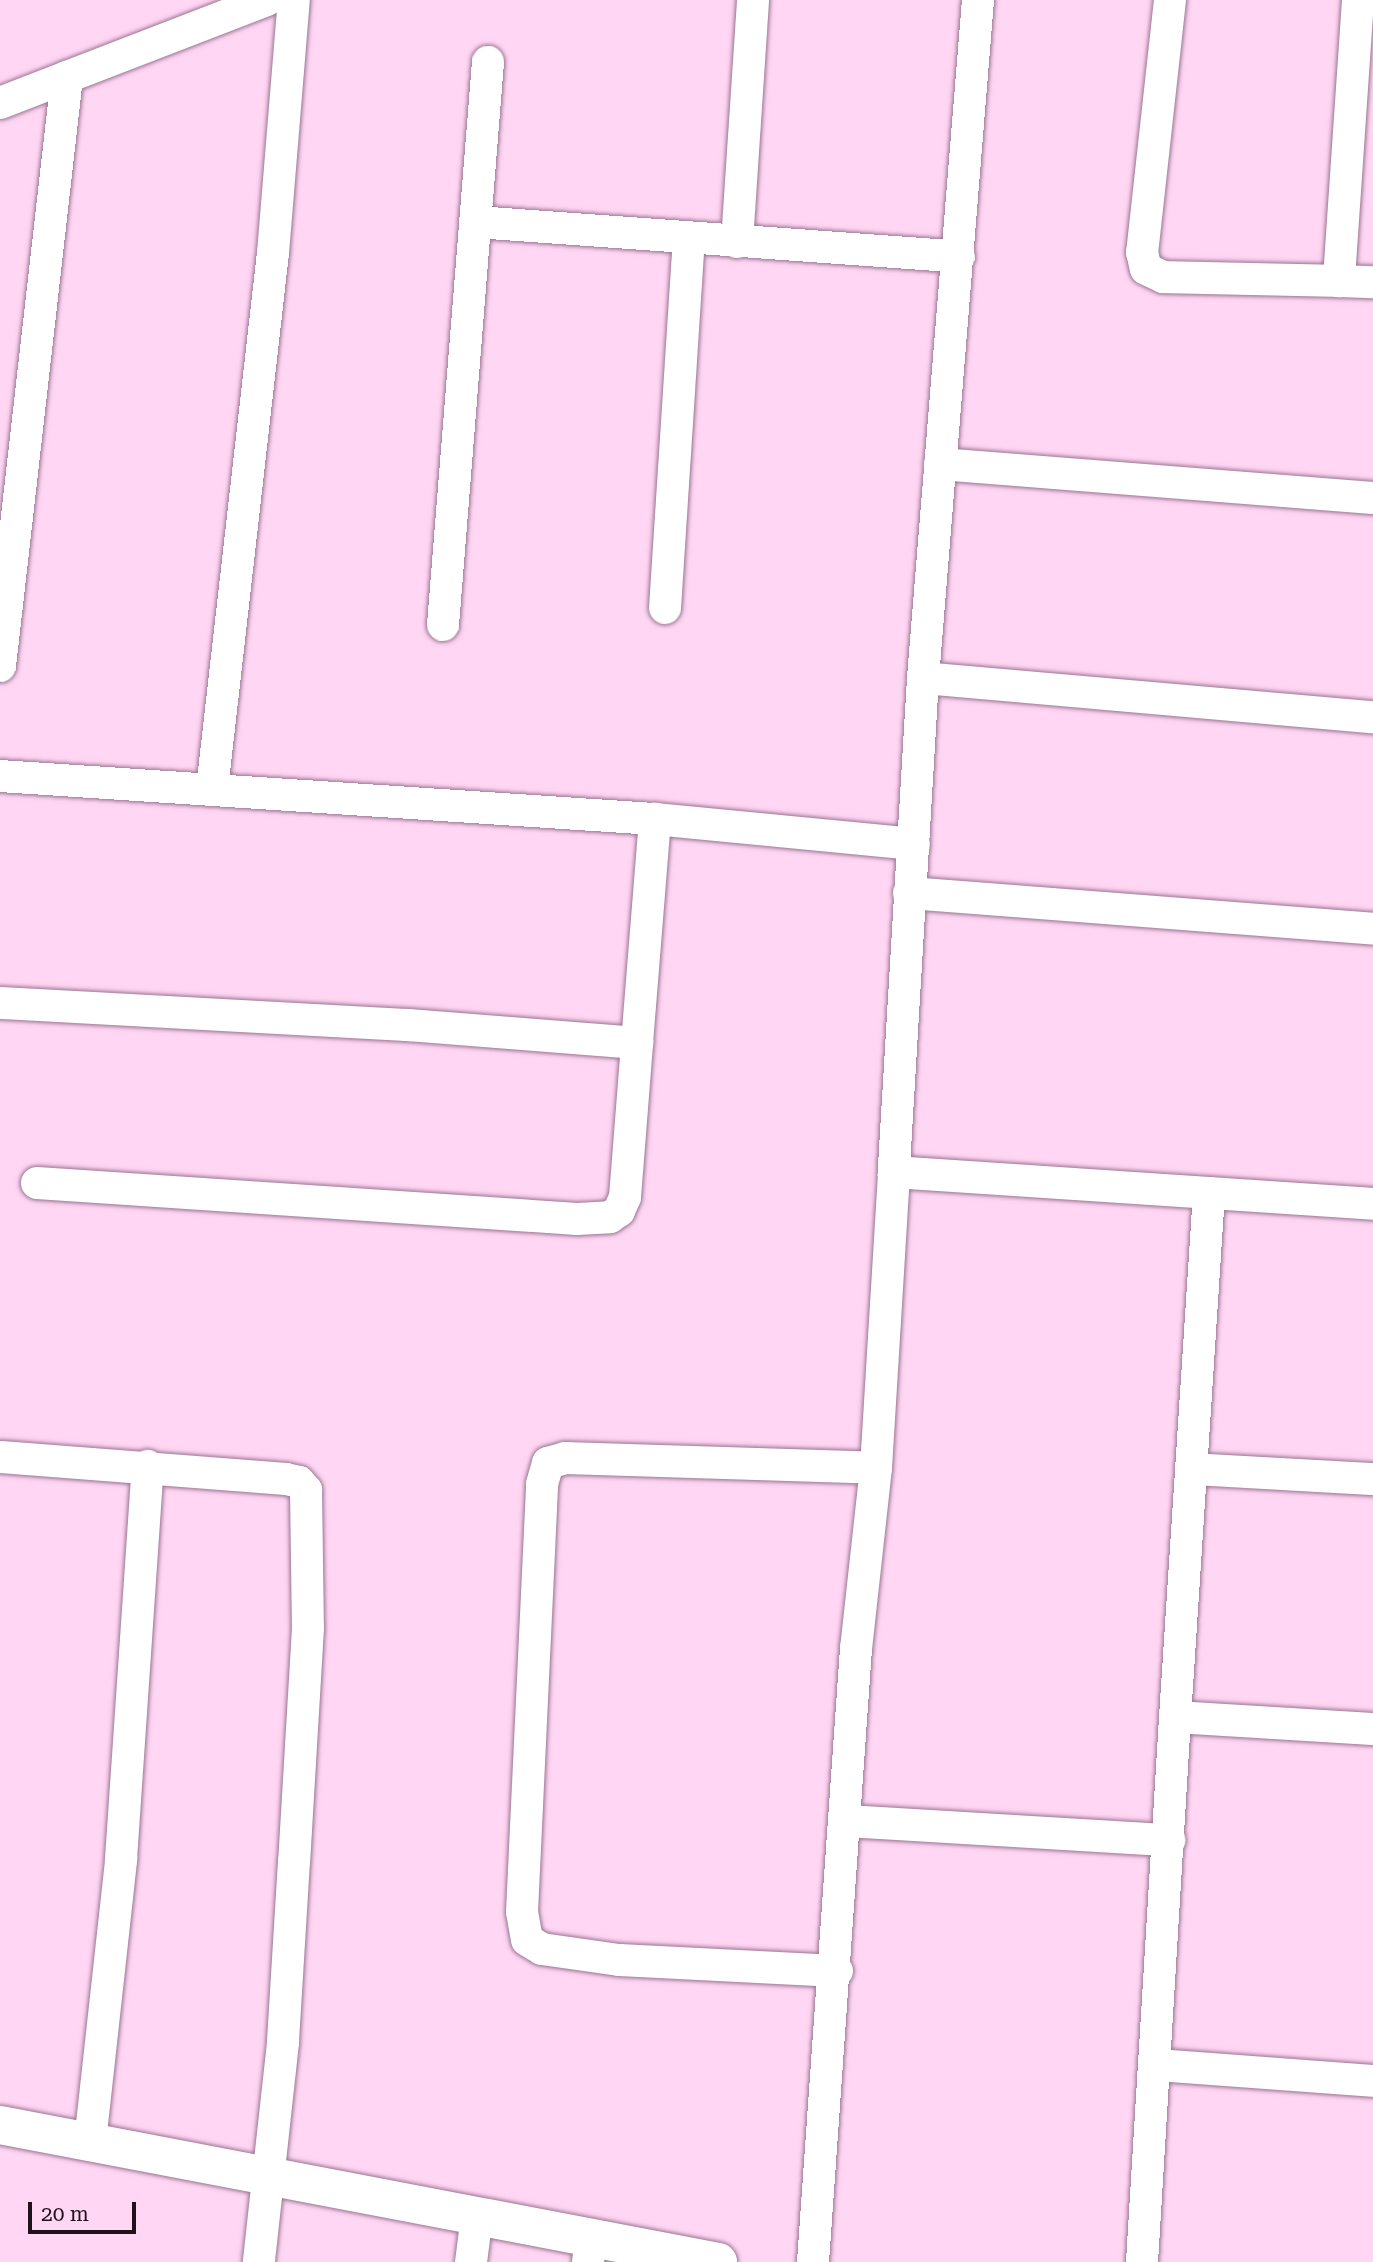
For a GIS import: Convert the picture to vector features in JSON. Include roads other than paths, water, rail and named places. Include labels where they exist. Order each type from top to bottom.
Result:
[{"type":"street","points":[[0,103],[267,0]]},
{"type":"street","points":[[212,789],[273,253],[294,0]]},
{"type":"street","points":[[737,242],[752,0]]},
{"type":"street","points":[[813,2262],[837,1971],[856,1649],[876,1468],[923,678],[978,0]]},
{"type":"street","points":[[1170,0],[1142,252],[1146,269],[1163,277],[1373,282]]},
{"type":"street","points":[[1339,281],[1358,0]]},
{"type":"street","points":[[443,625],[488,62]]},
{"type":"street","points":[[0,666],[67,77]]},
{"type":"street","points":[[476,222],[959,257]]},
{"type":"street","points":[[665,608],[689,239]]},
{"type":"street","points":[[940,464],[1373,498]]},
{"type":"street","points":[[923,678],[1373,717]]},
{"type":"street","points":[[0,776],[655,819],[914,844]]},
{"type":"street","points":[[37,1183],[577,1219],[610,1217],[619,1211],[625,1197],[655,819]]},
{"type":"street","points":[[909,893],[1373,929]]},
{"type":"street","points":[[0,1003],[449,1027],[637,1043]]},
{"type":"street","points":[[894,1172],[1373,1204]]},
{"type":"street","points":[[1142,2262],[1209,1193]]},
{"type":"street","points":[[1,1457],[148,1466],[299,1482],[308,1501],[308,1628],[284,2030],[266,2176],[259,2262]]},
{"type":"street","points":[[837,1971],[619,1960],[541,1949],[527,1940],[522,1912],[542,1485],[548,1463],[565,1458],[876,1468]]},
{"type":"street","points":[[90,2142],[121,1859],[148,1466]]},
{"type":"street","points":[[1192,1469],[1373,1479]]},
{"type":"street","points":[[1175,1717],[1373,1729]]},
{"type":"street","points":[[846,1821],[1169,1840]]},
{"type":"street","points":[[1156,2065],[1373,2081]]},
{"type":"street","points":[[0,2125],[477,2216],[589,2250],[718,2262]]},
{"type":"street","points":[[471,2262],[477,2216]]}]
